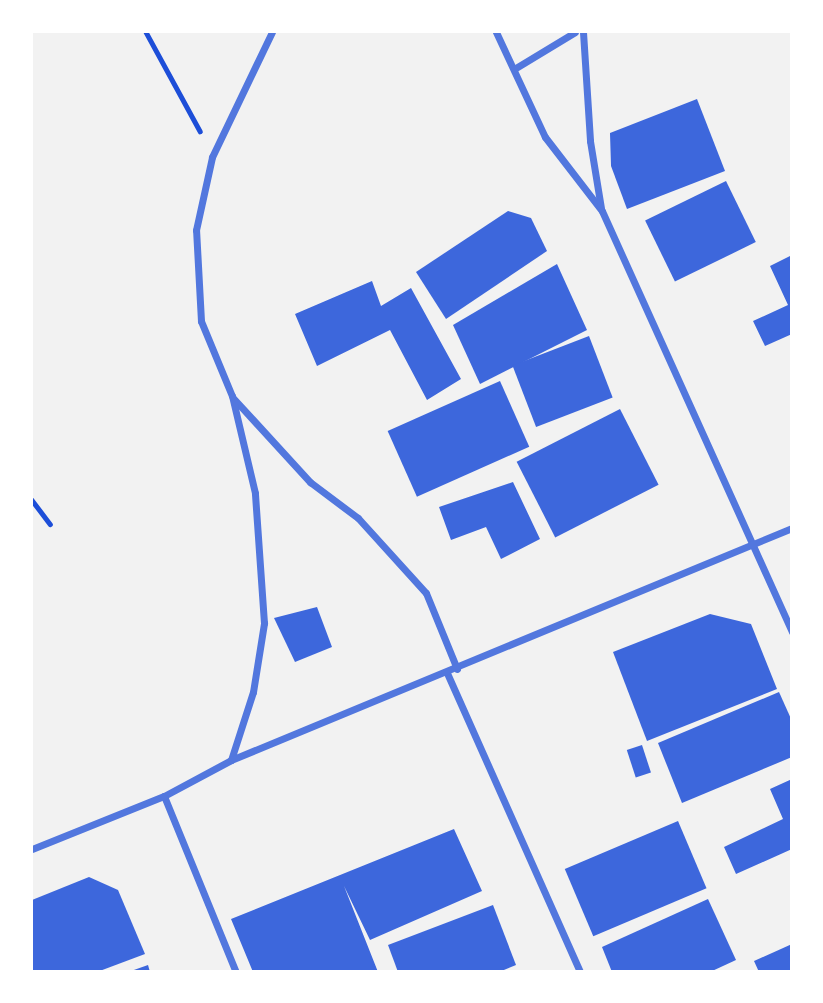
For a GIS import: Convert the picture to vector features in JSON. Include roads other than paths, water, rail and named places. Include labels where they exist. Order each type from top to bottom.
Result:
[{"type":"street","points":[[231,760],[253,692],[264,622],[255,493],[232,396],[201,321],[197,293],[196,230],[212,157],[272,32]]},
{"type":"street","points":[[496,32],[529,108],[559,159],[601,211],[792,632]]},
{"type":"street","points":[[514,69],[575,32]]},
{"type":"street","points":[[583,32],[590,141],[601,211]]},
{"type":"street","points":[[232,396],[310,482],[358,518],[426,593],[457,669]]},
{"type":"street","points":[[32,849],[163,796],[231,760],[457,669],[752,541],[792,528]]},
{"type":"street","points":[[447,673],[580,971]]},
{"type":"street","points":[[163,796],[236,971]]}]
